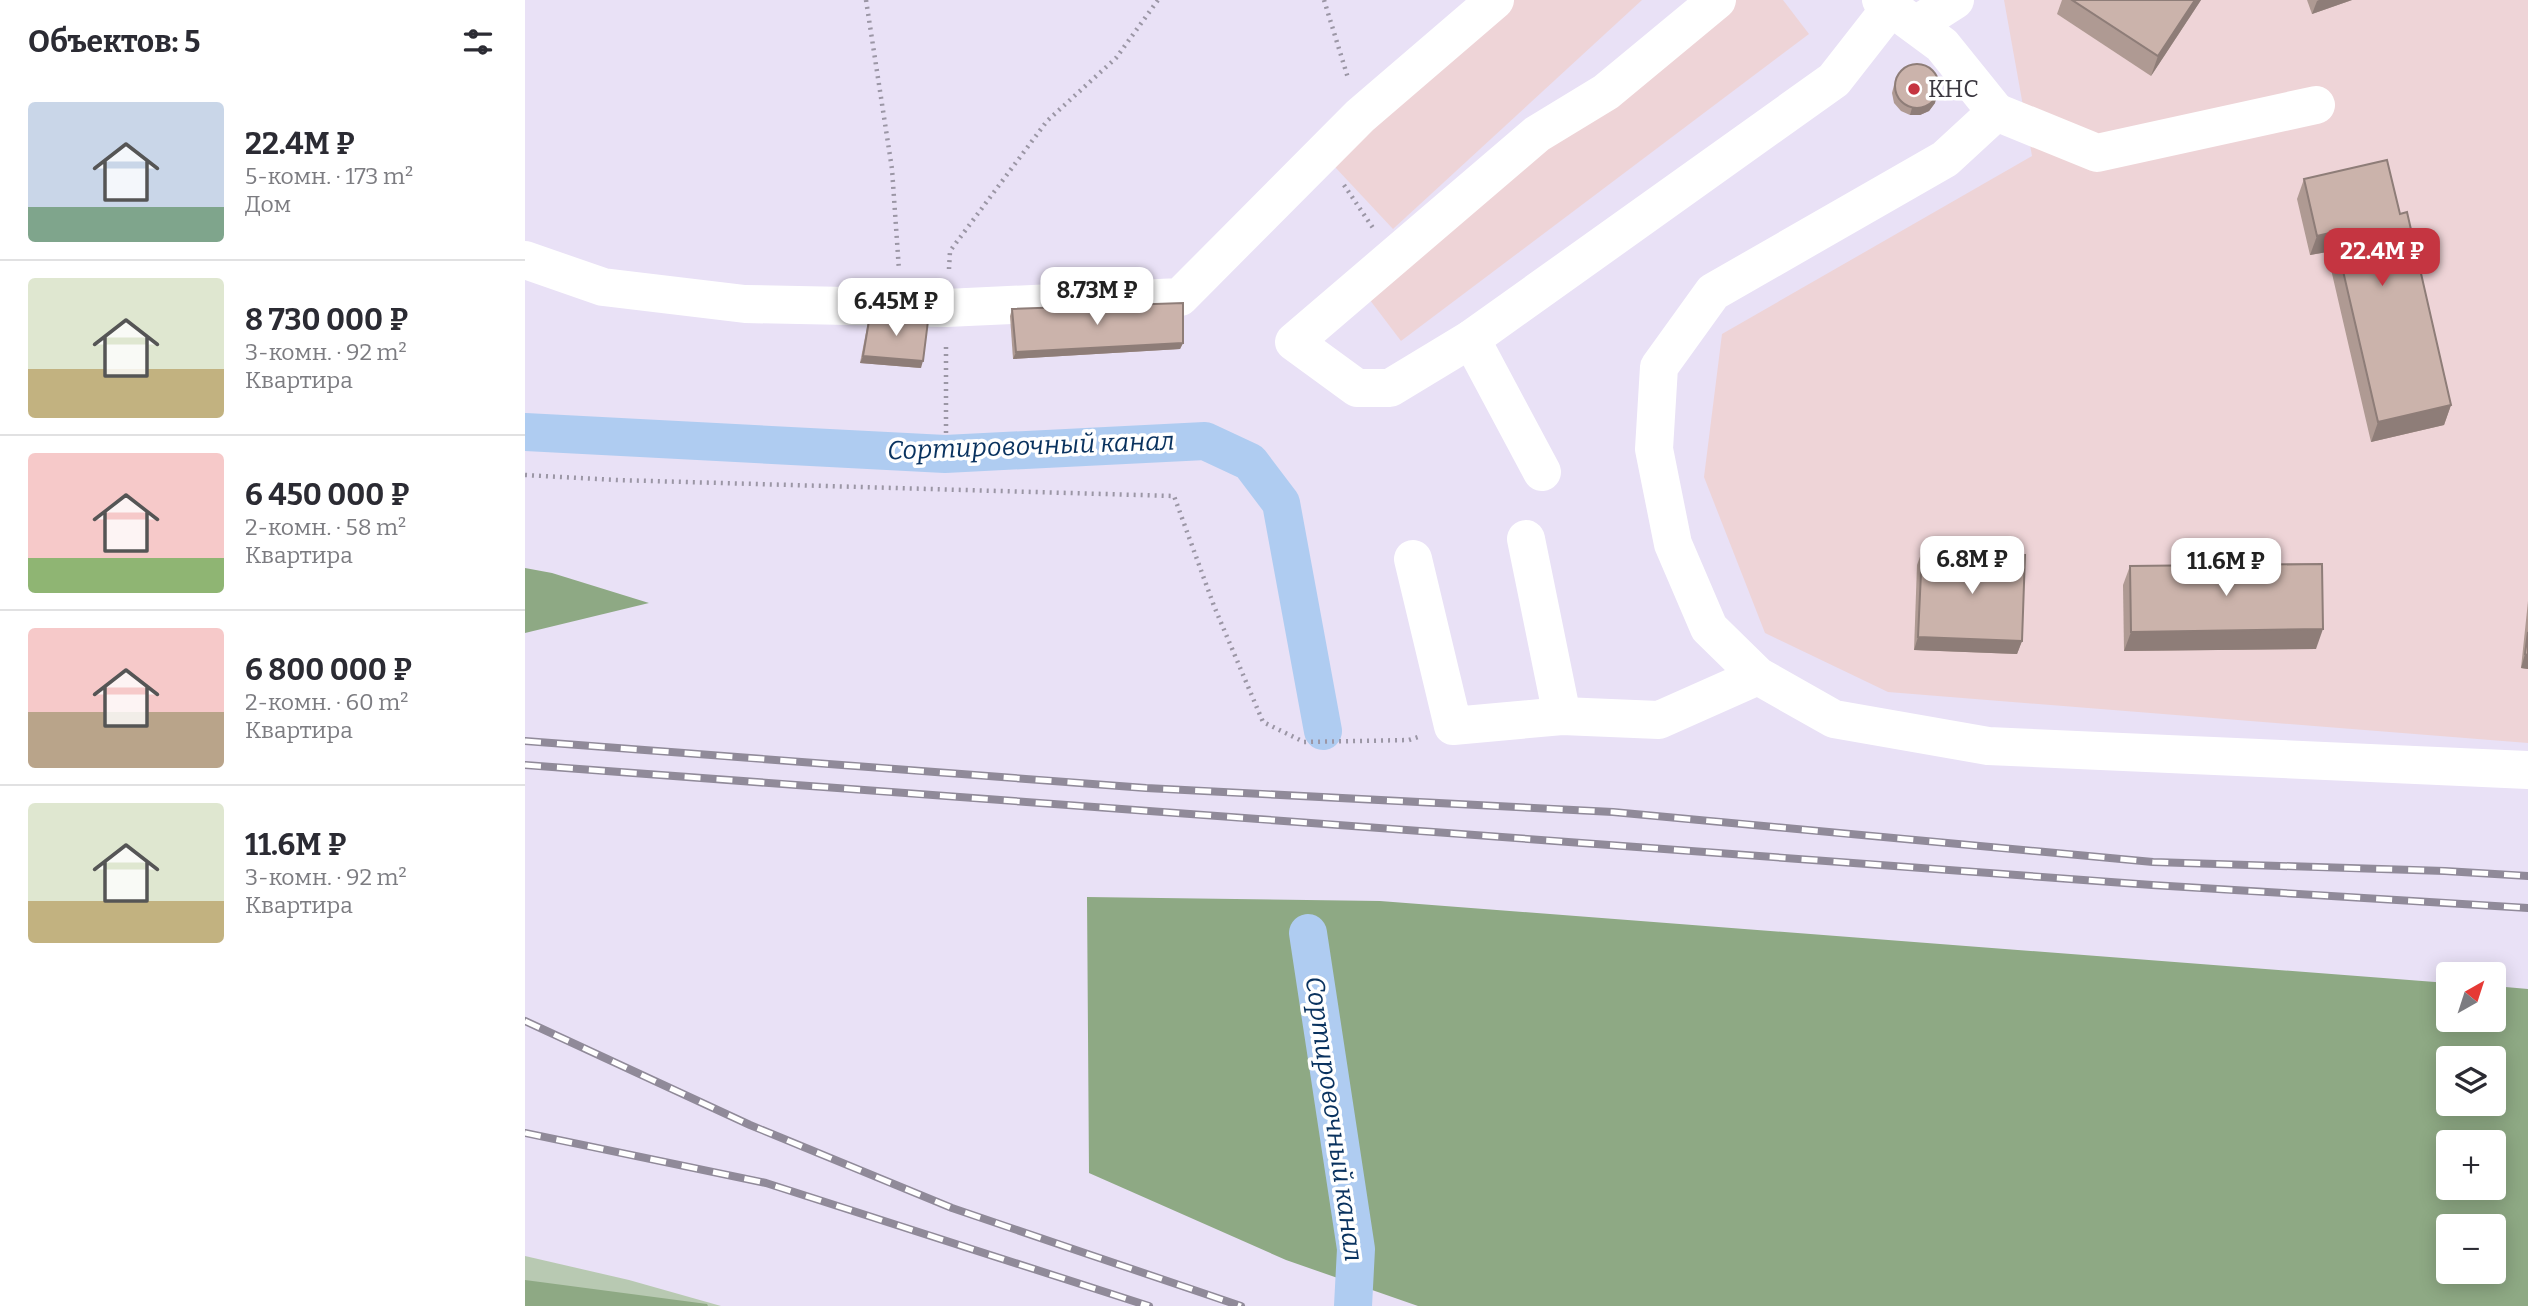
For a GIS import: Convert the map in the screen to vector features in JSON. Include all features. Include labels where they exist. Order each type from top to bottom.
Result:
[{"type":"lane","points":[[525,260],[603,287],[745,304],[946,308],[1180,297],[1360,116],[1495,0]]},
{"type":"lane","points":[[1717,0],[1606,92],[1537,134],[1294,342],[1357,388],[1390,388],[1471,339],[1834,80],[1896,11],[1955,0]]},
{"type":"lane","points":[[1896,11],[1942,45],[1996,112],[2098,153],[2316,105]]},
{"type":"lane","points":[[1996,112],[1945,159],[1713,292],[1660,367],[1654,449],[1673,544],[1709,628],[1758,677],[1835,719],[1988,746],[2528,770]]},
{"type":"lane","points":[[1471,339],[1542,472]]},
{"type":"lane","points":[[1526,539],[1562,716]]},
{"type":"lane","points":[[1413,559],[1453,726],[1562,716],[1659,720],[1758,677]]},
{"type":"path","points":[[866,0],[892,169],[901,307]]},
{"type":"path","points":[[946,433],[946,308],[950,251],[1047,121],[1117,58],[1158,0]]},
{"type":"path","points":[[1324,0],[1360,116]]},
{"type":"path","points":[[1323,154],[1392,257]]},
{"type":"path","points":[[525,475],[630,481],[1174,496],[1214,606],[1263,722],[1304,742],[1409,740],[1453,726]]},
{"type":"shaded area","points":[[1484,0],[1642,0],[1393,229],[1320,151]]},
{"type":"shaded area","points":[[1725,0],[1783,0],[1809,34],[1401,341],[1354,279]]},
{"type":"shaded area","points":[[2004,0],[2528,0],[2528,743],[1888,692],[1765,633],[1704,477],[1722,334],[2032,156]]},
{"type":"green space","points":[[525,568],[552,573],[649,603],[525,633]]},
{"type":"green space","points":[[1087,897],[1380,901],[2436,982],[2436,1032],[2506,1032],[2506,987],[2528,989],[2528,1306],[1418,1306],[1286,1260],[1089,1173]]},
{"type":"green space","points":[[525,1256],[629,1280],[721,1306],[614,1306],[525,1290]]},
{"type":"green space","points":[[525,1280],[707,1304],[708,1306],[525,1306]]},
{"type":"building","points":[[2072,0],[2195,0],[2158,56]]},
{"type":"building","name":"КНС","points":[[1917,64],[1933,70],[1939,86],[1933,102],[1917,108],[1901,102],[1895,86],[1901,70]]},
{"type":"building","points":[[2387,160],[2400,214],[2407,212],[2451,405],[2378,422],[2334,232],[2317,236],[2304,179]]},
{"type":"building","points":[[1183,303],[1183,343],[1016,352],[1012,309]]},
{"type":"building","points":[[870,315],[928,321],[923,361],[863,356]]},
{"type":"building","points":[[1922,551],[2025,555],[2022,641],[1918,637]]},
{"type":"building","points":[[2322,564],[2323,629],[2131,632],[2130,566]]},
{"type":"building","points":[[2528,632],[2528,655],[2525,654]]},
{"type":"waterway","name":"Сортировочный канал","points":[[525,432],[945,454],[1205,441],[1250,462],[1281,503],[1323,731]]},
{"type":"waterway","name":"Сортировочный канал","points":[[1308,933],[1356,1249],[1353,1306]]},
{"type":"railway","points":[[525,741],[1146,788],[1613,812],[2153,862],[2528,876]]},
{"type":"railway","points":[[525,765],[2152,885],[2528,908]]},
{"type":"railway","points":[[525,1021],[750,1125],[952,1208],[1241,1306]]},
{"type":"railway","points":[[525,1133],[766,1183],[1149,1306]]},
{"type":"place","name":"КНС","points":[[1914,89]]}]
